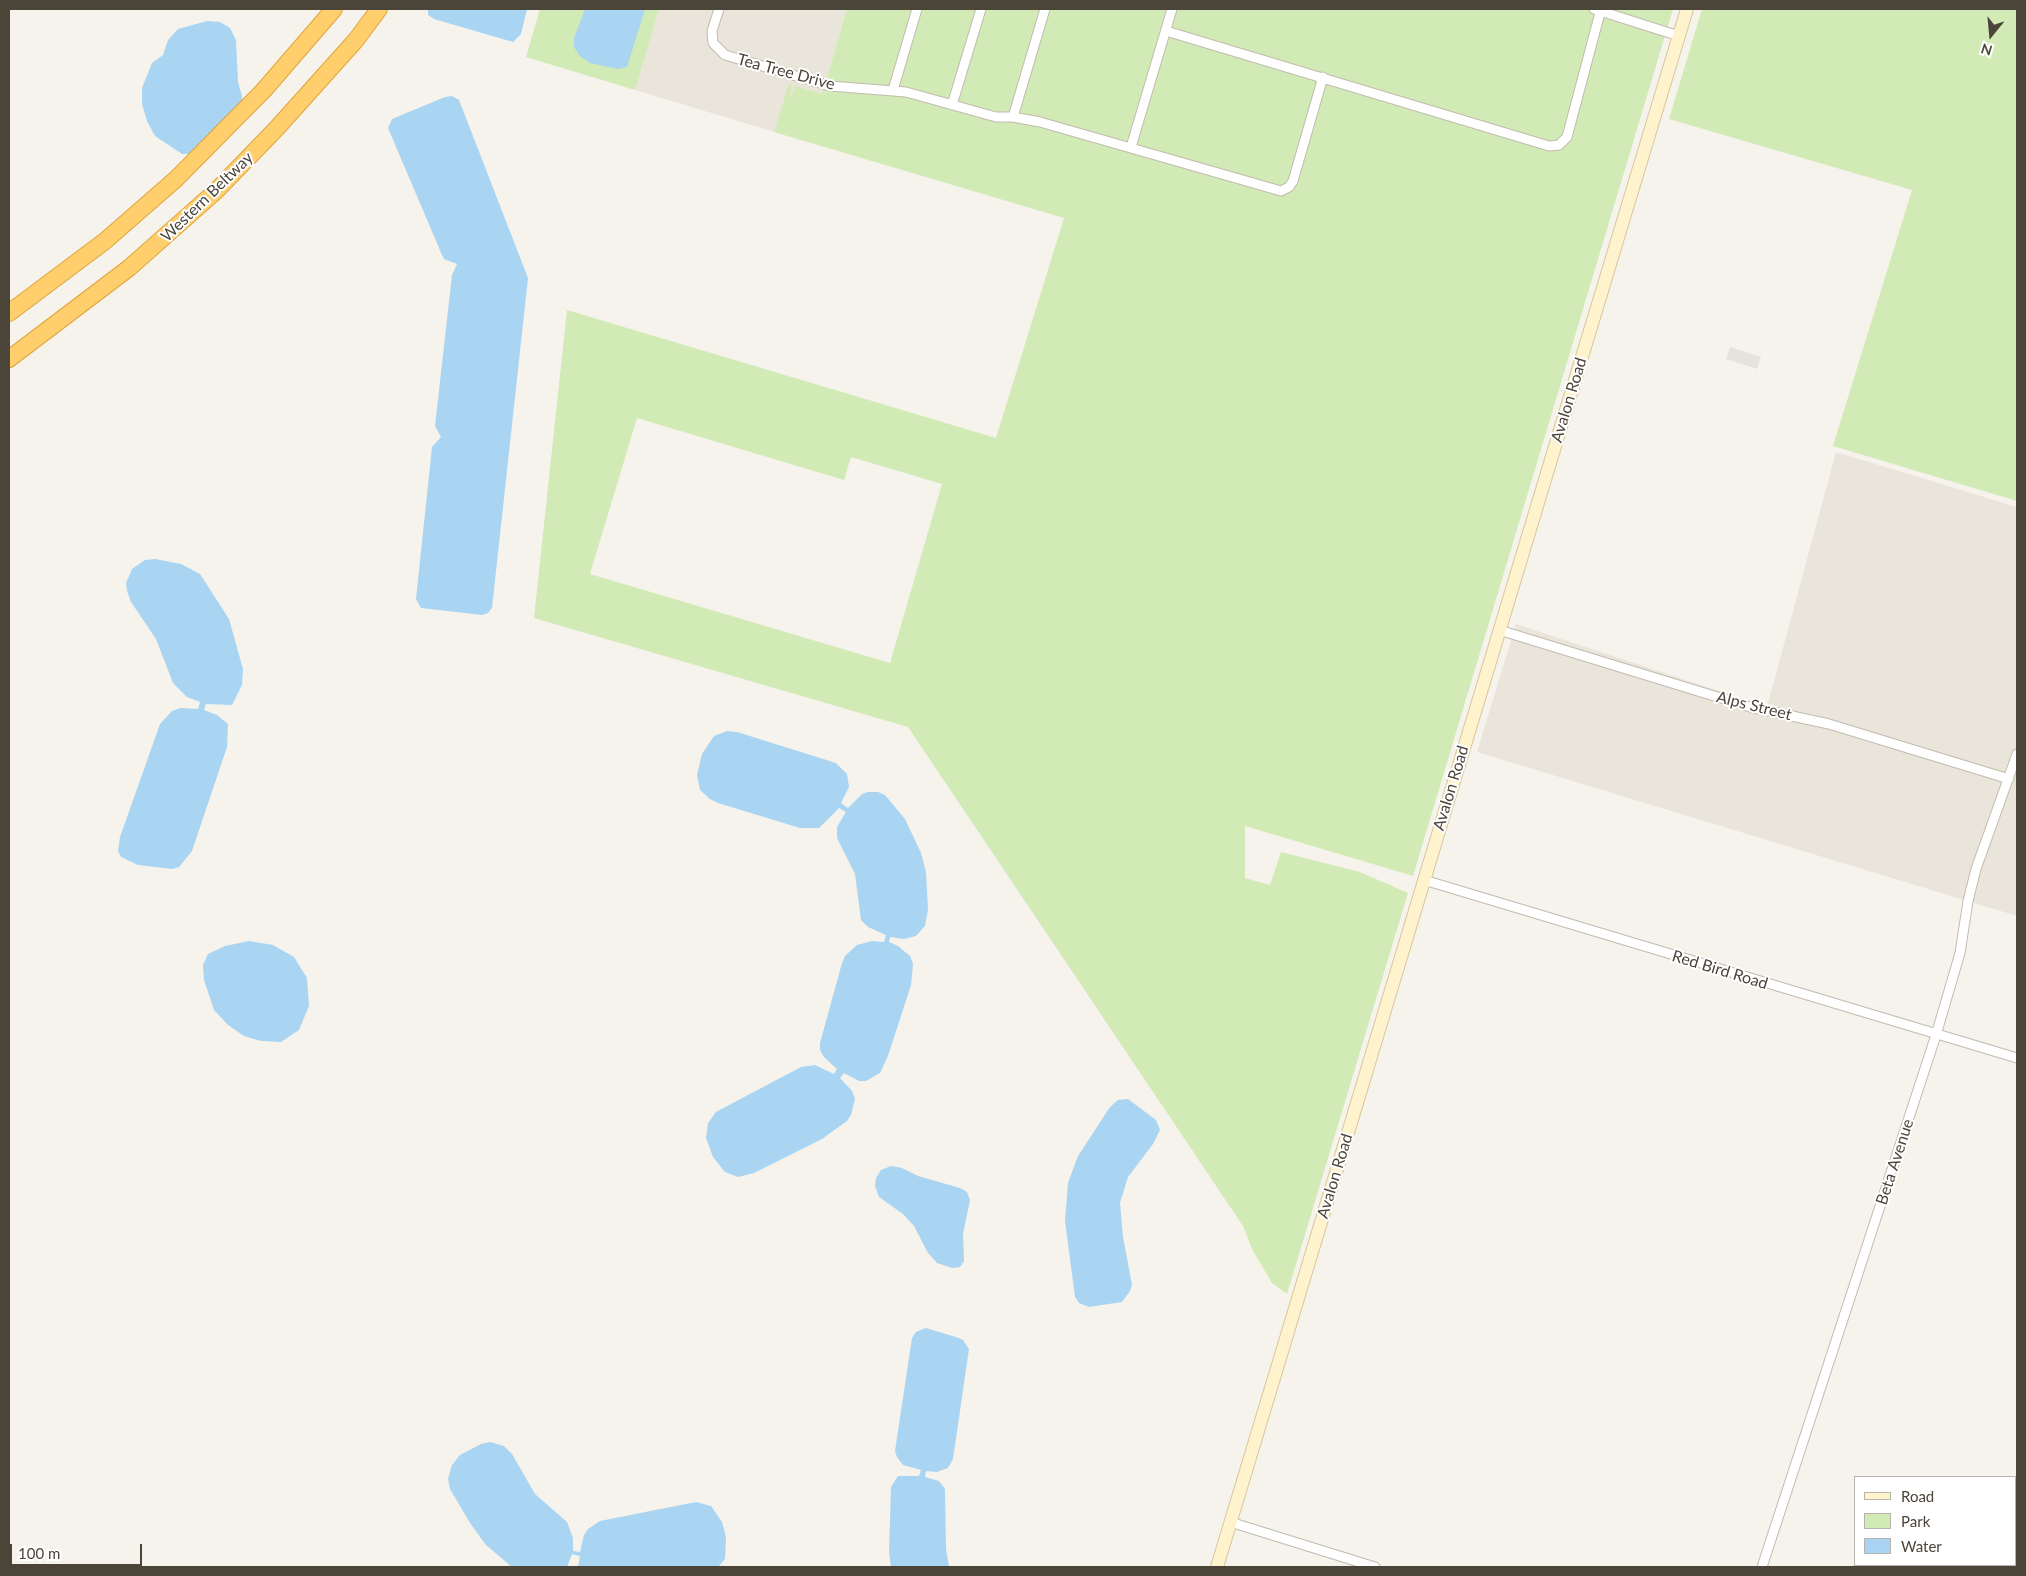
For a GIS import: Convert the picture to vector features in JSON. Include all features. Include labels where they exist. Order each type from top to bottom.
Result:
[{"type":"highway","points":[[9,313],[105,240],[176,179],[264,90],[334,9]]},
{"type":"highway","name":"Western Beltway","points":[[9,359],[129,268],[216,191],[277,128],[356,40],[379,9]]},
{"type":"main road","name":"Avalon Road","points":[[1217,1567],[1687,9]]},
{"type":"street","name":"Tea Tree Drive","points":[[719,9],[712,30],[713,43],[725,55],[830,86],[894,90],[996,118],[1013,117],[1131,147],[1281,191],[1289,188],[1293,181],[1323,77]]},
{"type":"street","points":[[894,90],[917,9]]},
{"type":"street","points":[[952,105],[981,9]]},
{"type":"street","points":[[1013,117],[1045,9]]},
{"type":"street","points":[[1131,147],[1172,9]]},
{"type":"street","points":[[1166,31],[1549,146],[1559,145],[1567,137],[1598,9],[1679,36]]},
{"type":"street","name":"Alps Street","points":[[1499,630],[1750,707],[1829,724],[2010,779]]},
{"type":"street","name":"Beta Avenue","points":[[1762,1567],[1936,1035],[1960,953],[1968,901],[1976,870],[2010,779],[2017,754]]},
{"type":"street","name":"Red Bird Road","points":[[1424,880],[2017,1058]]},
{"type":"street","points":[[1230,1522],[1376,1567]]},
{"type":"shaded area","points":[[659,9],[847,9],[808,142],[635,90]]},
{"type":"shaded area","points":[[1730,347],[1761,357],[1757,369],[1726,359]]},
{"type":"shaded area","points":[[1836,452],[2017,507],[2017,916],[1477,752],[1516,624],[1767,707]]},
{"type":"green space","points":[[540,9],[659,9],[635,90],[526,57]]},
{"type":"green space","points":[[847,9],[1673,9],[1413,876],[1245,826],[1245,878],[1270,885],[1281,852],[1360,872],[1408,893],[1287,1294],[1272,1283],[1253,1251],[1243,1226],[908,727],[534,618],[567,310],[996,438],[1064,218],[774,132],[789,84],[792,85],[790,95],[792,96],[795,86],[822,94]],"holes":[[[637,418],[844,480],[851,457],[942,484],[890,663],[590,574]]]},
{"type":"green space","points":[[1702,9],[2017,9],[2017,501],[1833,446],[1912,190],[1669,119]]},
{"type":"water","points":[[428,9],[527,9],[521,34],[513,42],[434,19],[428,15]]},
{"type":"water","points":[[585,9],[645,9],[627,67],[618,69],[590,63],[580,56],[574,47],[574,38]]},
{"type":"water","points":[[207,21],[220,22],[230,28],[236,40],[238,82],[242,96],[242,115],[198,154],[182,154],[155,136],[147,121],[142,104],[142,88],[152,63],[163,55],[168,40],[178,29]]},
{"type":"water","points":[[452,96],[459,100],[528,278],[492,608],[488,613],[482,615],[421,608],[416,599],[432,447],[441,437],[435,426],[452,275],[457,264],[444,259],[388,128],[392,119],[445,97]]},
{"type":"water","points":[[155,559],[181,564],[200,574],[229,619],[243,669],[242,685],[232,705],[206,704],[204,710],[217,715],[228,724],[227,747],[192,851],[179,867],[172,869],[138,865],[121,857],[118,851],[120,837],[160,724],[172,711],[180,708],[198,709],[200,702],[187,697],[173,683],[156,639],[131,602],[127,591],[126,583],[132,569],[145,560]]},
{"type":"water","points":[[727,731],[737,732],[836,763],[847,774],[849,787],[841,803],[848,808],[862,794],[878,792],[885,795],[905,819],[921,853],[926,872],[928,910],[925,926],[916,936],[904,939],[890,937],[889,942],[898,946],[910,956],[913,964],[911,985],[888,1056],[880,1073],[866,1081],[859,1081],[844,1073],[840,1078],[852,1091],[855,1099],[851,1115],[847,1121],[822,1139],[754,1173],[738,1177],[725,1172],[713,1157],[706,1138],[708,1123],[716,1112],[801,1067],[815,1065],[834,1074],[837,1069],[824,1057],[820,1050],[820,1043],[842,963],[845,956],[857,945],[872,941],[884,942],[886,935],[868,927],[861,920],[855,874],[837,838],[837,827],[846,812],[839,808],[819,828],[800,828],[718,803],[700,790],[697,775],[702,754],[714,736]]},
{"type":"water","points":[[249,941],[273,945],[294,957],[307,978],[309,1006],[299,1030],[281,1042],[261,1041],[244,1036],[228,1025],[214,1010],[204,980],[203,965],[208,954],[225,946]]},
{"type":"water","points":[[1128,1099],[1156,1120],[1160,1130],[1153,1144],[1128,1177],[1120,1203],[1123,1237],[1132,1285],[1122,1302],[1089,1307],[1079,1303],[1075,1297],[1065,1221],[1068,1183],[1078,1156],[1110,1107],[1118,1100]]},
{"type":"water","points":[[891,1166],[902,1168],[918,1176],[960,1188],[967,1192],[970,1200],[963,1234],[964,1261],[960,1267],[952,1268],[937,1263],[928,1253],[914,1226],[903,1214],[879,1197],[875,1186],[876,1178],[881,1170]]},
{"type":"water","points":[[926,1328],[959,1338],[963,1340],[969,1349],[953,1459],[948,1468],[937,1472],[926,1471],[925,1477],[939,1481],[945,1489],[946,1549],[949,1567],[891,1567],[889,1552],[891,1487],[898,1476],[919,1476],[921,1470],[903,1465],[895,1451],[912,1338],[916,1332]]},
{"type":"water","points":[[490,1442],[504,1446],[512,1454],[535,1494],[567,1522],[573,1538],[573,1551],[580,1552],[584,1535],[588,1529],[600,1521],[696,1502],[711,1506],[722,1522],[726,1537],[725,1559],[718,1567],[578,1567],[580,1556],[572,1554],[567,1567],[512,1567],[486,1545],[470,1523],[450,1489],[448,1479],[452,1465],[460,1455],[481,1444]]}]
